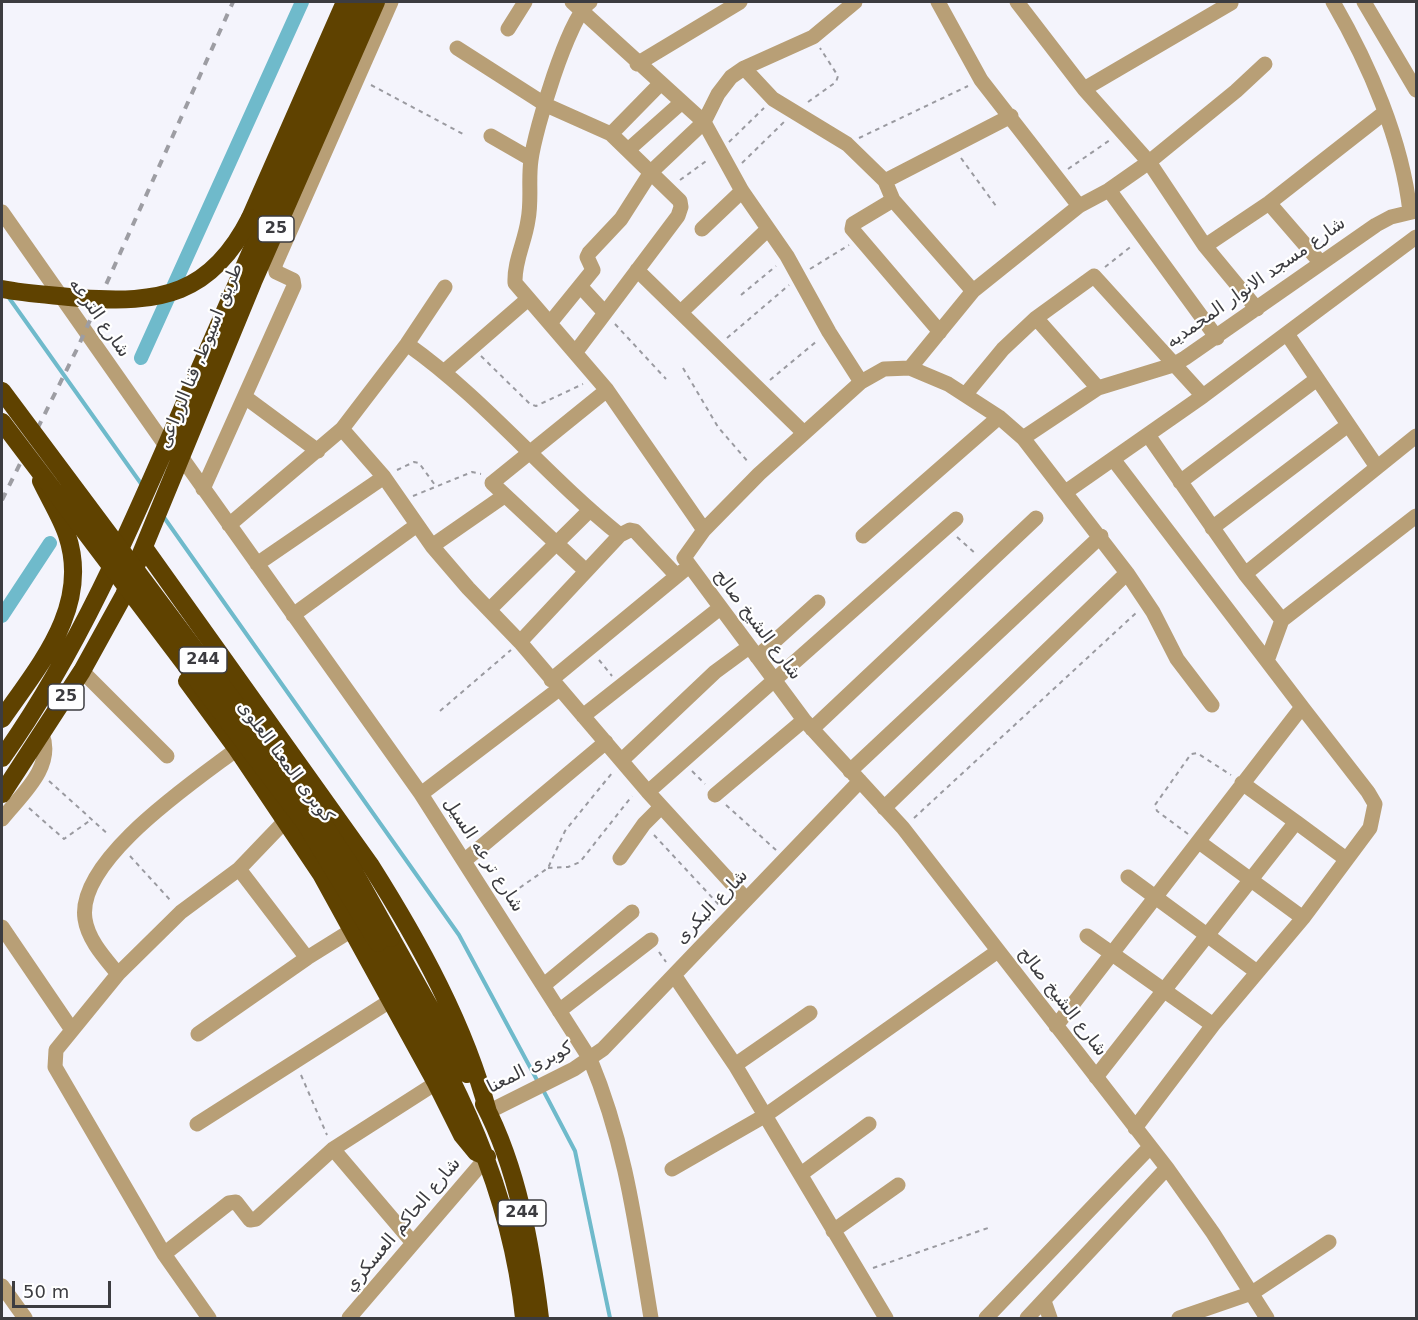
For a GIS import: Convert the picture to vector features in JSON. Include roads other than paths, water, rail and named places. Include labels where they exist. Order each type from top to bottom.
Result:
[{"type":"highway","points":[[2,289],[113,300],[156,298],[176,291],[213,269],[240,237],[250,218],[345,2]]},
{"type":"highway","name":"طريق اسيوط, قنا الزراعى","points":[[107,574],[166,446],[360,2]]},
{"type":"highway","name":"طريق اسيوط, قنا الزراعى","points":[[124,595],[145,549],[253,282],[376,2]]},
{"type":"highway","name":"كوبرى المعنا العلوى","points":[[2,391],[308,801],[352,868],[384,940],[460,1094],[486,1157]]},
{"type":"highway","name":"كوبرى المعنا العلوى","points":[[2,422],[305,823],[384,940],[488,1112]]},
{"type":"highway","points":[[2,719],[65,622],[74,577],[67,534],[32,463]]},
{"type":"highway","points":[[145,549],[371,866],[392,899],[463,1039],[488,1112]]},
{"type":"highway","points":[[107,574],[237,749],[321,874],[468,1144],[486,1157]]},
{"type":"highway","name":"25","points":[[2,758],[47,688],[107,574]]},
{"type":"highway","name":"25","points":[[10,796],[42,734],[82,671],[124,595]]},
{"type":"highway","name":"244","points":[[488,1112],[519,1198],[540,1318]]},
{"type":"highway","name":"244","points":[[486,1157],[513,1245],[524,1318]]},
{"type":"street","points":[[203,489],[294,286],[292,280],[276,272],[275,265],[391,2]]},
{"type":"street","points":[[508,29],[525,2]]},
{"type":"street","points":[[637,64],[740,2]]},
{"type":"street","points":[[550,323],[593,270],[587,257],[589,253],[621,219],[651,172],[704,122],[724,83],[744,68],[813,37],[855,2]]},
{"type":"street","points":[[938,2],[981,80],[1079,206]]},
{"type":"street","points":[[1017,2],[1120,133],[1149,162],[1205,246],[1257,309]]},
{"type":"street","points":[[1333,2],[1398,145],[1413,211]]},
{"type":"street","points":[[1364,2],[1416,90]]},
{"type":"street","points":[[1084,89],[1231,3]]},
{"type":"street","points":[[704,530],[607,390],[515,283],[514,272],[530,211],[531,159],[546,105],[581,4],[637,64],[704,122],[734,172],[742,191],[767,230],[788,256],[829,332],[861,382]]},
{"type":"street","points":[[457,48],[546,105],[610,134],[680,201],[680,212],[575,353]]},
{"type":"street","points":[[910,368],[973,291],[1079,206],[1109,190],[1149,162],[1236,92],[1265,64]]},
{"type":"street","points":[[744,68],[773,99],[847,144],[885,181],[893,200],[973,291]]},
{"type":"street","points":[[610,134],[660,84]]},
{"type":"street","points":[[628,150],[682,102]]},
{"type":"street","points":[[1205,246],[1269,203],[1384,112]]},
{"type":"street","points":[[885,181],[1011,116]]},
{"type":"street","points":[[491,136],[531,159]]},
{"type":"street","points":[[1109,190],[1217,338]]},
{"type":"street","points":[[702,229],[742,191]]},
{"type":"street","points":[[893,200],[853,224],[852,229],[940,332]]},
{"type":"street","points":[[1269,203],[1320,262]]},
{"type":"street","name":"شارع مسجد الانوار المحمديه","points":[[1023,438],[1098,388],[1173,365],[1217,338],[1320,262],[1376,225],[1413,211]]},
{"type":"street","name":"شارع الترعه","points":[[2,212],[166,446]]},
{"type":"street","points":[[681,312],[767,230]]},
{"type":"street","points":[[1067,491],[1203,396],[1416,237]]},
{"type":"street","points":[[637,270],[803,432]]},
{"type":"street","points":[[965,395],[1003,349],[1036,318],[1094,276],[1203,396]]},
{"type":"street","points":[[229,525],[342,429],[407,344],[445,287]]},
{"type":"street","points":[[581,287],[605,313]]},
{"type":"street","points":[[445,371],[471,346],[528,300]]},
{"type":"street","points":[[1036,318],[1098,388]]},
{"type":"street","points":[[1287,334],[1377,467]]},
{"type":"street","points":[[407,344],[445,371],[528,454],[589,511],[620,535]]},
{"type":"street","name":"شارع الشيخ صالح","points":[[1212,705],[1177,659],[1147,602],[1101,536],[1023,438],[999,417],[965,395],[930,375],[910,368],[884,369],[861,382],[759,474],[704,530],[685,556],[683,571],[720,608],[808,724],[903,828],[1167,1168],[1267,1318]]},
{"type":"street","points":[[1180,482],[1317,379]]},
{"type":"street","points":[[586,571],[555,545],[492,483],[607,390]]},
{"type":"street","points":[[245,397],[318,451]]},
{"type":"street","points":[[863,536],[999,417]]},
{"type":"street","points":[[1212,528],[1348,425]]},
{"type":"street","points":[[342,429],[403,501],[432,546],[520,642],[661,807],[746,899]]},
{"type":"street","points":[[1148,435],[1245,574],[1282,620]]},
{"type":"street","points":[[1245,574],[1416,436]]},
{"type":"street","name":"شارع ترعه السيل","points":[[182,458],[421,794],[590,1059],[602,1087],[626,1166],[651,1318]]},
{"type":"street","points":[[1113,459],[1302,707],[1360,779],[1374,804],[1370,828],[1303,918],[1213,1025],[1136,1128]]},
{"type":"street","points":[[257,564],[384,477]]},
{"type":"street","points":[[432,546],[504,496]]},
{"type":"street","points":[[489,610],[589,511]]},
{"type":"street","points":[[1267,661],[1282,620],[1416,516]]},
{"type":"street","points":[[715,795],[808,724],[988,566],[1036,518]]},
{"type":"street","points":[[645,788],[682,760],[951,523]]},
{"type":"street","points":[[293,615],[417,525]]},
{"type":"street","points":[[421,794],[555,685],[589,648],[683,571],[635,531],[630,530],[620,535],[520,642]]},
{"type":"street","name":"شارع البكرى","points":[[590,1059],[785,858],[855,776],[1101,536]]},
{"type":"street","points":[[884,808],[1127,573]]},
{"type":"street","points":[[622,760],[715,672],[753,652],[818,602]]},
{"type":"street","points":[[583,716],[619,685],[720,608]]},
{"type":"street","points":[[82,671],[166,756]]},
{"type":"street","points":[[1056,1026],[1158,897],[1242,783],[1302,707]]},
{"type":"street","points":[[2,819],[10,796],[39,772],[46,753],[42,734]]},
{"type":"street","points":[[464,861],[606,742]]},
{"type":"street","points":[[118,974],[90,934],[85,920],[85,904],[91,885],[120,845],[167,802],[237,749]]},
{"type":"street","points":[[1242,783],[1347,859]]},
{"type":"street","points":[[620,858],[644,824],[661,807]]},
{"type":"street","points":[[209,1318],[164,1254],[55,1067],[56,1050],[118,974],[181,912],[239,869],[285,821]]},
{"type":"street","points":[[1096,1077],[1296,822]]},
{"type":"street","points":[[1199,842],[1303,918]]},
{"type":"street","points":[[239,869],[307,958]]},
{"type":"street","points":[[1128,877],[1257,972]]},
{"type":"street","points":[[544,985],[632,912]]},
{"type":"street","points":[[2,927],[72,1030]]},
{"type":"street","points":[[198,1034],[307,958],[352,930]]},
{"type":"street","points":[[1087,936],[1213,1025]]},
{"type":"street","points":[[559,1011],[651,940]]},
{"type":"street","points":[[672,1169],[766,1115],[998,951]]},
{"type":"street","points":[[674,975],[766,1115],[886,1318]]},
{"type":"street","points":[[197,1124],[390,1001]]},
{"type":"street","points":[[735,1065],[810,1014]]},
{"type":"street","name":"كوبرى المعنا","points":[[488,1112],[515,1100],[590,1059]]},
{"type":"street","points":[[164,1254],[229,1203],[236,1202],[250,1220],[256,1219],[333,1149],[436,1083]]},
{"type":"street","points":[[801,1174],[869,1124]]},
{"type":"street","points":[[986,1318],[1150,1146]]},
{"type":"street","points":[[333,1149],[413,1243]]},
{"type":"street","name":"شارع الحاكم العسكري","points":[[349,1318],[486,1157]]},
{"type":"street","points":[[1027,1318],[1167,1168]]},
{"type":"street","points":[[833,1231],[898,1185]]},
{"type":"street","points":[[1179,1318],[1252,1293],[1329,1242]]},
{"type":"street","points":[[2,1286],[25,1318]]},
{"type":"street","points":[[1044,1301],[1050,1318]]},
{"type":"waterway","points":[[141,358],[302,2]]},
{"type":"waterway","points":[[7,295],[142,485]]},
{"type":"waterway","points":[[163,516],[459,935],[538,1082]]},
{"type":"waterway","points":[[2,616],[50,543]]},
{"type":"waterway","points":[[542,1088],[575,1151],[610,1318]]},
{"type":"railway","points":[[2,500],[78,347],[233,2]]}]
